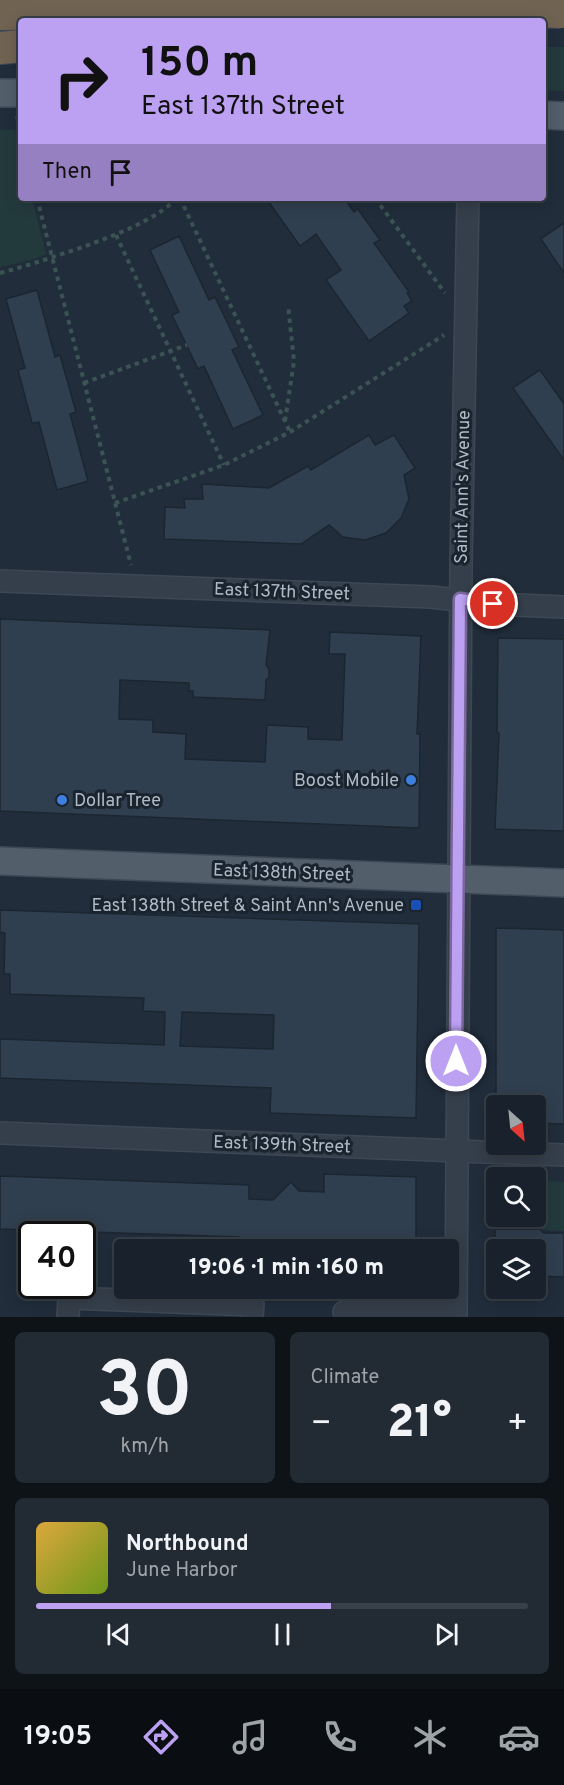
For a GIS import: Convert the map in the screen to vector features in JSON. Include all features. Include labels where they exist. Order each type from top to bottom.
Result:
[{"type":"highway","points":[[280,0],[562,13]]},
{"type":"highway","points":[[0,14],[174,11],[331,4]]},
{"type":"highway","points":[[523,18],[562,13]]},
{"type":"highway","points":[[0,48],[18,46]]},
{"type":"main road","points":[[0,93],[18,93]]},
{"type":"main road","points":[[546,115],[564,116]]},
{"type":"main road","name":"East 138th Street","points":[[0,861],[564,883]]},
{"type":"street","points":[[471,18],[472,0]]},
{"type":"street","name":"Saint Ann's Avenue","points":[[456,1314],[460,599],[468,201]]},
{"type":"street","name":"East 137th Street","points":[[0,581],[460,599],[493,604],[564,607]]},
{"type":"street","name":"East 139th Street","points":[[0,1133],[564,1155]]},
{"type":"street","points":[[68,1317],[69,1298],[253,1305],[252,1317]]},
{"type":"street","points":[[344,1312],[456,1314]]},
{"type":"path","points":[[39,201],[136,586]]},
{"type":"path","points":[[0,273],[52,258],[116,235],[147,221],[175,201]]},
{"type":"path","points":[[180,201],[290,432]]},
{"type":"path","points":[[115,503],[224,465],[290,432],[466,321],[377,201]]},
{"type":"path","points":[[116,235],[224,465]]},
{"type":"path","points":[[285,421],[294,361],[288,304]]},
{"type":"path","points":[[84,383],[186,345]]},
{"type":"green space","points":[[546,47],[564,47],[564,91],[546,90]]},
{"type":"green space","points":[[0,130],[15,130],[18,142],[18,201],[33,201],[46,254],[35,259],[0,267]]},
{"type":"green space","points":[[546,1181],[564,1182],[564,1231],[494,1228],[546,1227]]},
{"type":"building","points":[[268,201],[346,201],[354,212],[358,209],[380,240],[374,243],[409,292],[407,293],[412,301],[404,306],[409,313],[369,341],[326,280],[341,270],[316,234],[300,246]]},
{"type":"building","points":[[564,223],[564,273],[541,239]]},
{"type":"building","points":[[179,236],[209,300],[215,297],[239,347],[232,350],[263,415],[233,429],[204,366],[198,369],[172,315],[179,312],[150,250]]},
{"type":"building","points":[[37,290],[55,357],[60,355],[76,412],[70,414],[88,481],[57,490],[39,422],[32,423],[18,370],[25,368],[6,299]]},
{"type":"building","points":[[540,370],[564,404],[564,460],[513,388]]},
{"type":"building","points":[[369,435],[375,445],[394,435],[415,468],[404,475],[409,499],[401,518],[386,533],[365,540],[343,537],[329,525],[301,544],[164,539],[165,507],[185,508],[184,499],[203,499],[202,484],[269,488],[308,466],[311,470]]},
{"type":"building","points":[[0,619],[270,630],[266,665],[269,669],[269,677],[266,680],[265,700],[193,697],[193,691],[189,691],[189,683],[120,680],[119,719],[153,720],[153,732],[186,734],[185,759],[265,762],[267,725],[308,727],[308,739],[342,740],[345,654],[329,654],[330,632],[421,636],[417,734],[420,734],[419,828],[0,811]]},
{"type":"building","points":[[498,638],[564,639],[564,831],[495,829],[499,733],[497,733]]},
{"type":"building","points":[[0,910],[419,924],[416,1118],[270,1113],[271,1088],[0,1078],[0,1039],[164,1045],[165,1012],[143,1011],[144,998],[10,994],[10,974],[4,974],[5,933],[0,932]],"holes":[[[182,1012],[274,1015],[273,1049],[180,1046]]]},
{"type":"building","points":[[496,928],[564,930],[564,1124],[546,1123],[546,1095],[496,1095]]},
{"type":"building","points":[[324,1174],[416,1177],[416,1239],[239,1239],[239,1237],[96,1232],[96,1221],[18,1221],[18,1230],[0,1229],[0,1176],[249,1185],[249,1199],[273,1200],[291,1182],[299,1191],[324,1192]]},
{"type":"building","points":[[495,1229],[540,1229],[544,1233],[564,1233],[564,1277],[546,1276],[546,1239],[495,1239]]},
{"type":"place","name":"Boost Mobile","points":[[411,780]]},
{"type":"place","name":"Dollar Tree","points":[[62,800]]},
{"type":"place","name":"East 138th Street & Saint Ann's Avenue","points":[[416,905]]},
{"type":"route","points":[[456,1061],[460,599],[493,604]]}]
